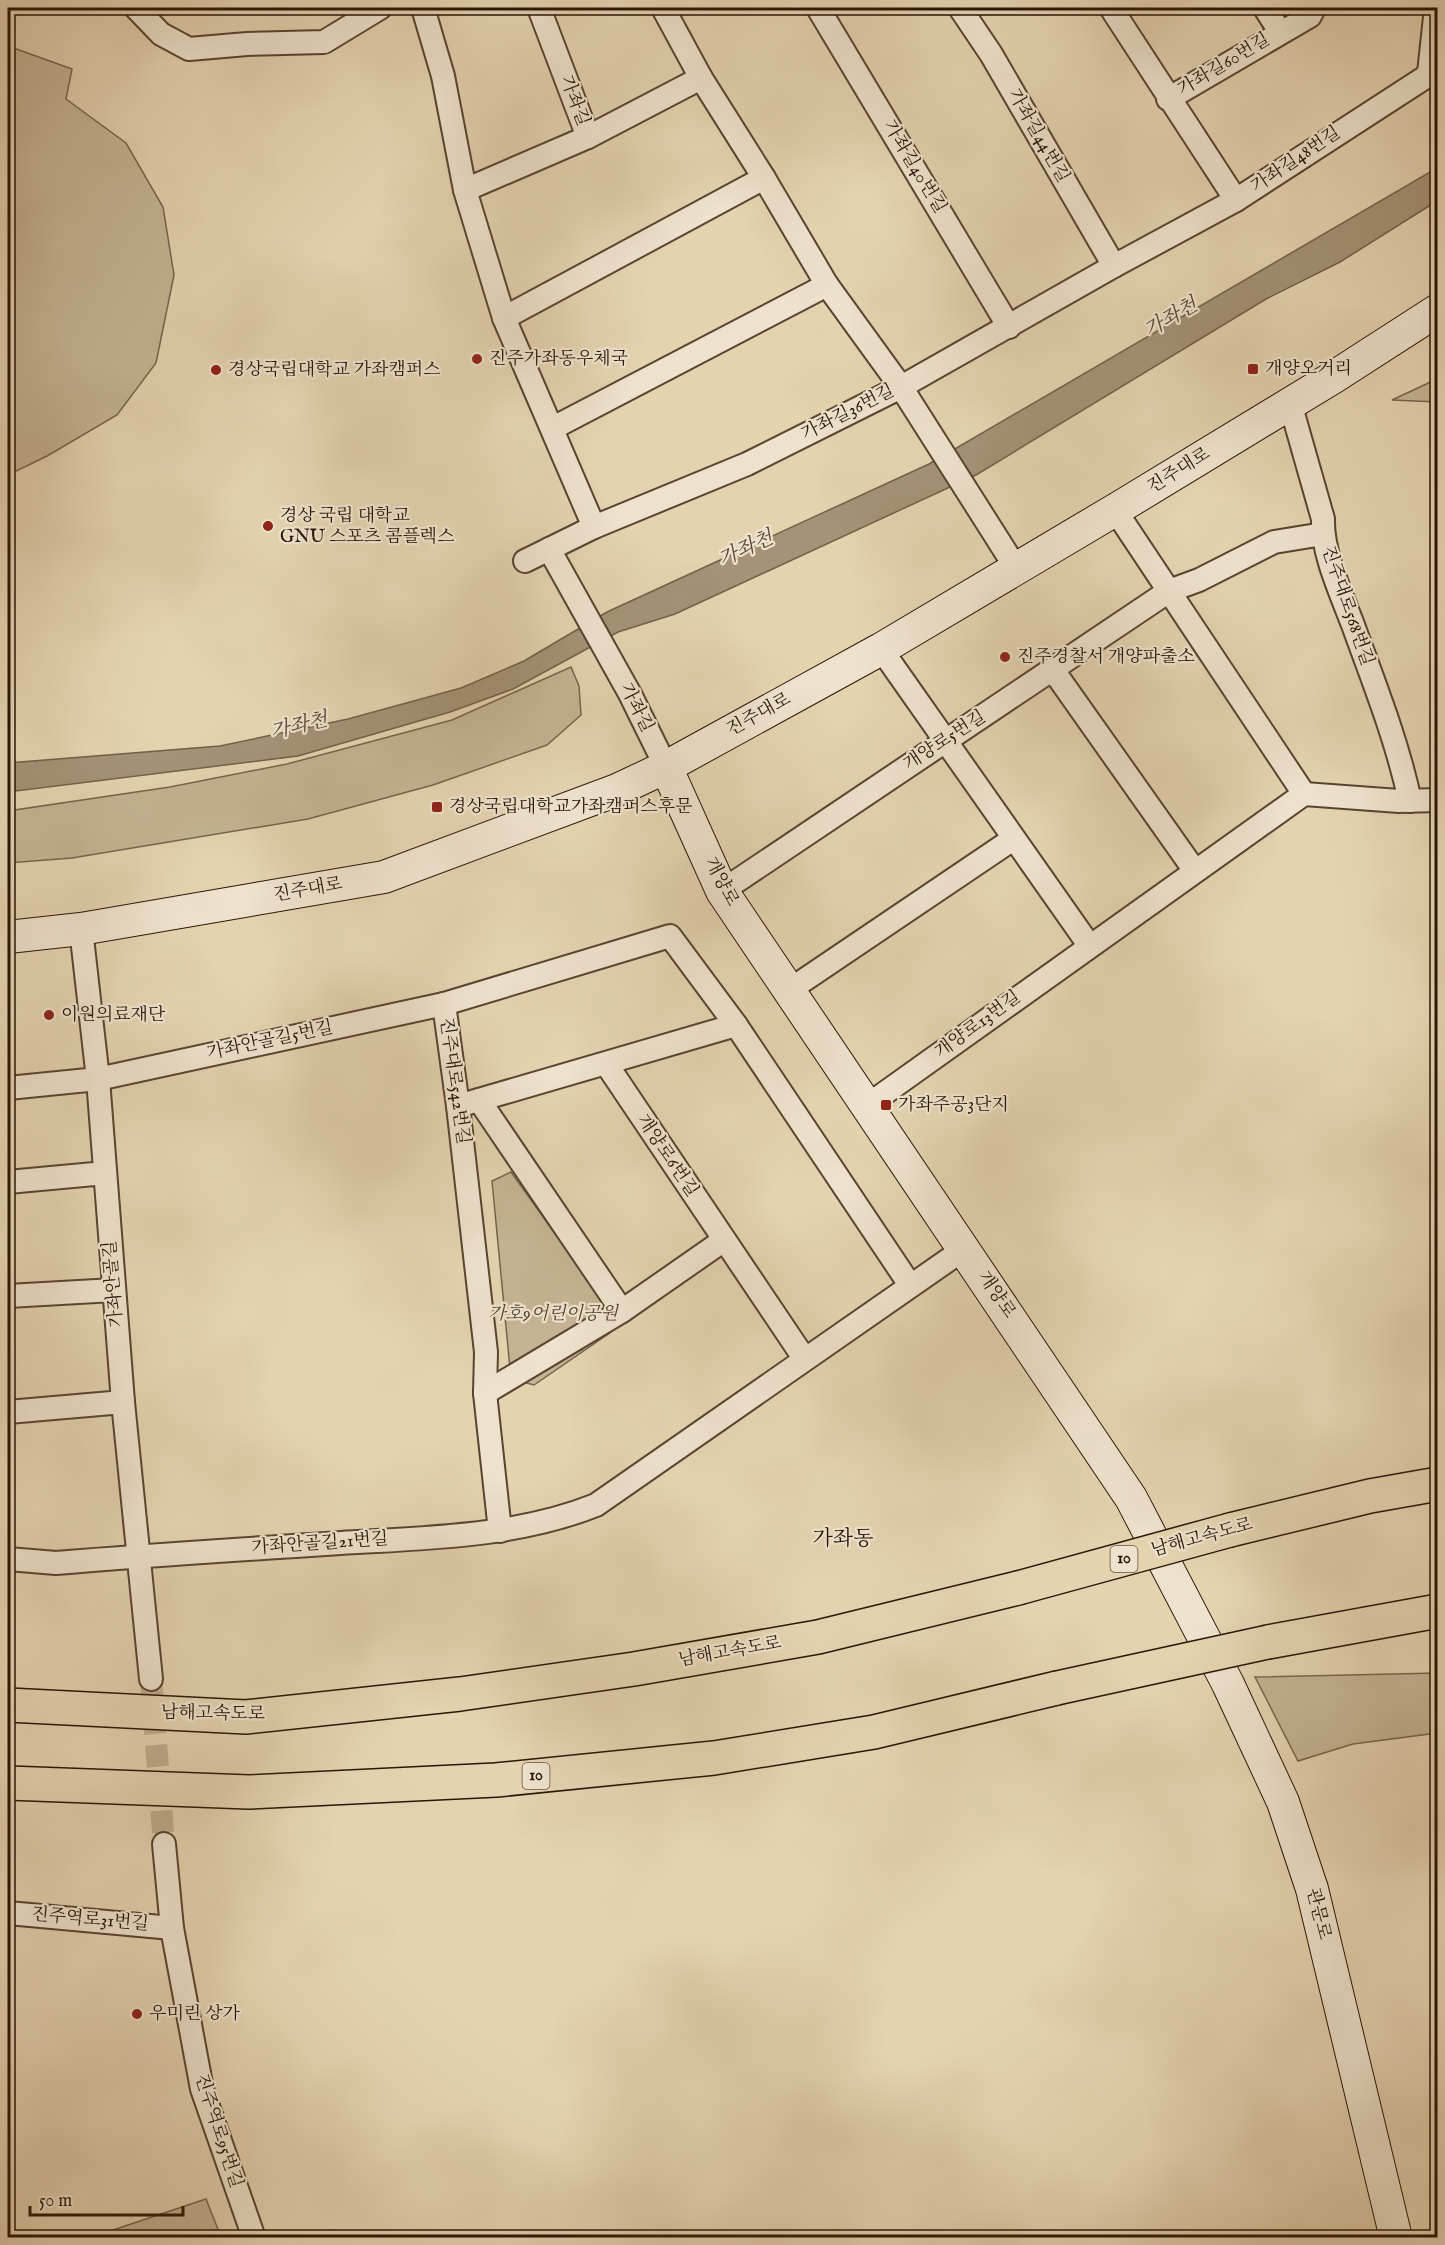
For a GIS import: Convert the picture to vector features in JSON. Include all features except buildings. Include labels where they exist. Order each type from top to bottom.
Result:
[{"type":"highway","name":"남해고속도로","points":[[8,1705],[246,1717],[460,1694],[634,1669],[818,1638],[1018,1588],[1230,1530],[1370,1496],[1437,1484]]},
{"type":"highway","name":"10","points":[[8,1783],[249,1792],[496,1780],[714,1758],[874,1732],[1058,1688],[1268,1642],[1437,1611]]},
{"type":"street","points":[[136,8],[160,34],[189,49],[247,44],[324,42],[380,8]]},
{"type":"street","points":[[423,8],[442,76],[465,190],[504,318],[594,527],[525,561]]},
{"type":"street","name":"가좌길","points":[[465,190],[588,137],[539,8]]},
{"type":"street","name":"가좌길36번길","points":[[594,527],[747,464],[901,387],[827,285],[764,178],[701,78],[663,8]]},
{"type":"street","name":"가좌길40번길","points":[[818,8],[1009,327]]},
{"type":"street","name":"가좌길44번길","points":[[960,8],[991,54],[1114,266]]},
{"type":"street","name":"가좌길48번길","points":[[1111,8],[1168,99],[1236,200],[1433,71]]},
{"type":"street","name":"가좌길60번길","points":[[1265,8],[1280,32]]},
{"type":"street","name":"가좌길60번길","points":[[1168,99],[1310,16],[1314,8]]},
{"type":"street","points":[[1433,71],[1436,8]]},
{"type":"street","points":[[588,137],[701,78]]},
{"type":"street","points":[[504,318],[764,178]]},
{"type":"street","points":[[1016,568],[901,387],[1114,266],[1236,200]]},
{"type":"street","points":[[553,429],[827,285]]},
{"type":"street","name":"진주대로","points":[[8,937],[81,930],[384,877],[617,790],[666,767],[881,649],[1115,510],[1437,310]]},
{"type":"street","points":[[1290,403],[1323,519],[1323,534]]},
{"type":"street","points":[[1115,510],[1304,794],[1410,801],[1437,800]]},
{"type":"street","name":"진주대로568번길","points":[[1168,591],[1199,580],[1274,542],[1323,534],[1346,606],[1400,753],[1410,801]]},
{"type":"street","name":"가좌길","points":[[549,549],[666,767]]},
{"type":"street","name":"개양로5번길","points":[[722,891],[1168,591]]},
{"type":"street","points":[[881,649],[944,742],[1089,945]]},
{"type":"street","points":[[1053,670],[1195,870]]},
{"type":"street","name":"개양로","points":[[666,767],[722,891],[1131,1498],[1189,1608]]},
{"type":"street","name":"개양로13번길","points":[[868,1105],[1089,945],[1304,794]]},
{"type":"street","points":[[788,991],[1013,839]]},
{"type":"street","name":"가좌안골길","points":[[81,930],[98,1078],[123,1402],[139,1556]]},
{"type":"street","name":"진주대로542번길","points":[[500,1531],[486,1393],[486,1352],[469,1103],[444,1004],[670,936],[736,1025]]},
{"type":"street","name":"가좌안골길5번길","points":[[8,1088],[98,1078],[444,1004]]},
{"type":"street","points":[[469,1103],[607,1065],[736,1025],[910,1285]]},
{"type":"street","name":"개양로6번길","points":[[607,1065],[804,1358]]},
{"type":"street","name":"진주대로542번길","points":[[469,1103],[622,1311]]},
{"type":"street","points":[[8,1182],[105,1173]]},
{"type":"street","points":[[486,1393],[622,1311],[724,1240]]},
{"type":"street","points":[[500,1531],[573,1514],[596,1505],[804,1358],[964,1249]]},
{"type":"street","points":[[8,1296],[114,1290]]},
{"type":"street","points":[[8,1412],[123,1402]]},
{"type":"street","name":"가좌안골길21번길","points":[[139,1556],[500,1531]]},
{"type":"street","points":[[8,1559],[56,1563],[139,1556],[151,1679]]},
{"type":"street","name":"관문로","points":[[1189,1608],[1274,1781],[1296,1839],[1312,1889],[1396,2238]]},
{"type":"street","name":"진주역로95번길","points":[[164,1844],[172,1928],[202,2089],[254,2238]]},
{"type":"street","name":"진주역로31번길","points":[[8,1913],[172,1928]]},
{"type":"green space","points":[[8,46],[72,69],[66,99],[126,143],[163,207],[174,275],[156,363],[117,415],[47,456],[8,475]]},
{"type":"green space","points":[[1437,379],[1437,402],[1392,400]]},
{"type":"green space","points":[[571,667],[579,686],[581,715],[547,745],[433,785],[308,819],[72,858],[8,863],[8,811],[170,787],[287,764],[452,720]]},
{"type":"green space","name":"가호9어린이공원","points":[[511,1172],[611,1312],[611,1332],[534,1385],[511,1379],[492,1181]]},
{"type":"green space","points":[[1437,1673],[1437,1733],[1353,1744],[1298,1761],[1255,1677]]},
{"type":"green space","points":[[206,2199],[221,2237],[92,2237]]},
{"type":"water","name":"가좌천","points":[[1437,168],[1437,201],[1340,262],[1266,299],[976,475],[675,614],[618,632],[513,689],[450,712],[298,756],[8,792],[8,763],[220,746],[348,719],[461,688],[524,661],[607,612],[929,464]]},
{"type":"tunnel","points":[[151,1679],[164,1844]]},
{"type":"place","name":"진주가좌동우체국","points":[[477,359]]},
{"type":"place","name":"개양오거리","points":[[1253,369]]},
{"type":"place","name":"경상국립대학교 가좌캠퍼스","points":[[216,370]]},
{"type":"place","name":"경상 국립 대학교 GNU 스포츠 콤플렉스","points":[[268,526]]},
{"type":"place","name":"진주경찰서 개양파출소","points":[[1005,657]]},
{"type":"place","name":"경상국립대학교가좌캠퍼스후문","points":[[437,807]]},
{"type":"place","name":"이원의료재단","points":[[49,1015]]},
{"type":"place","name":"가좌주공3단지","points":[[886,1105]]},
{"type":"place","name":"우미린 상가","points":[[137,2014]]},
{"type":"district","name":"가좌동","points":[[843,1539]]}]
